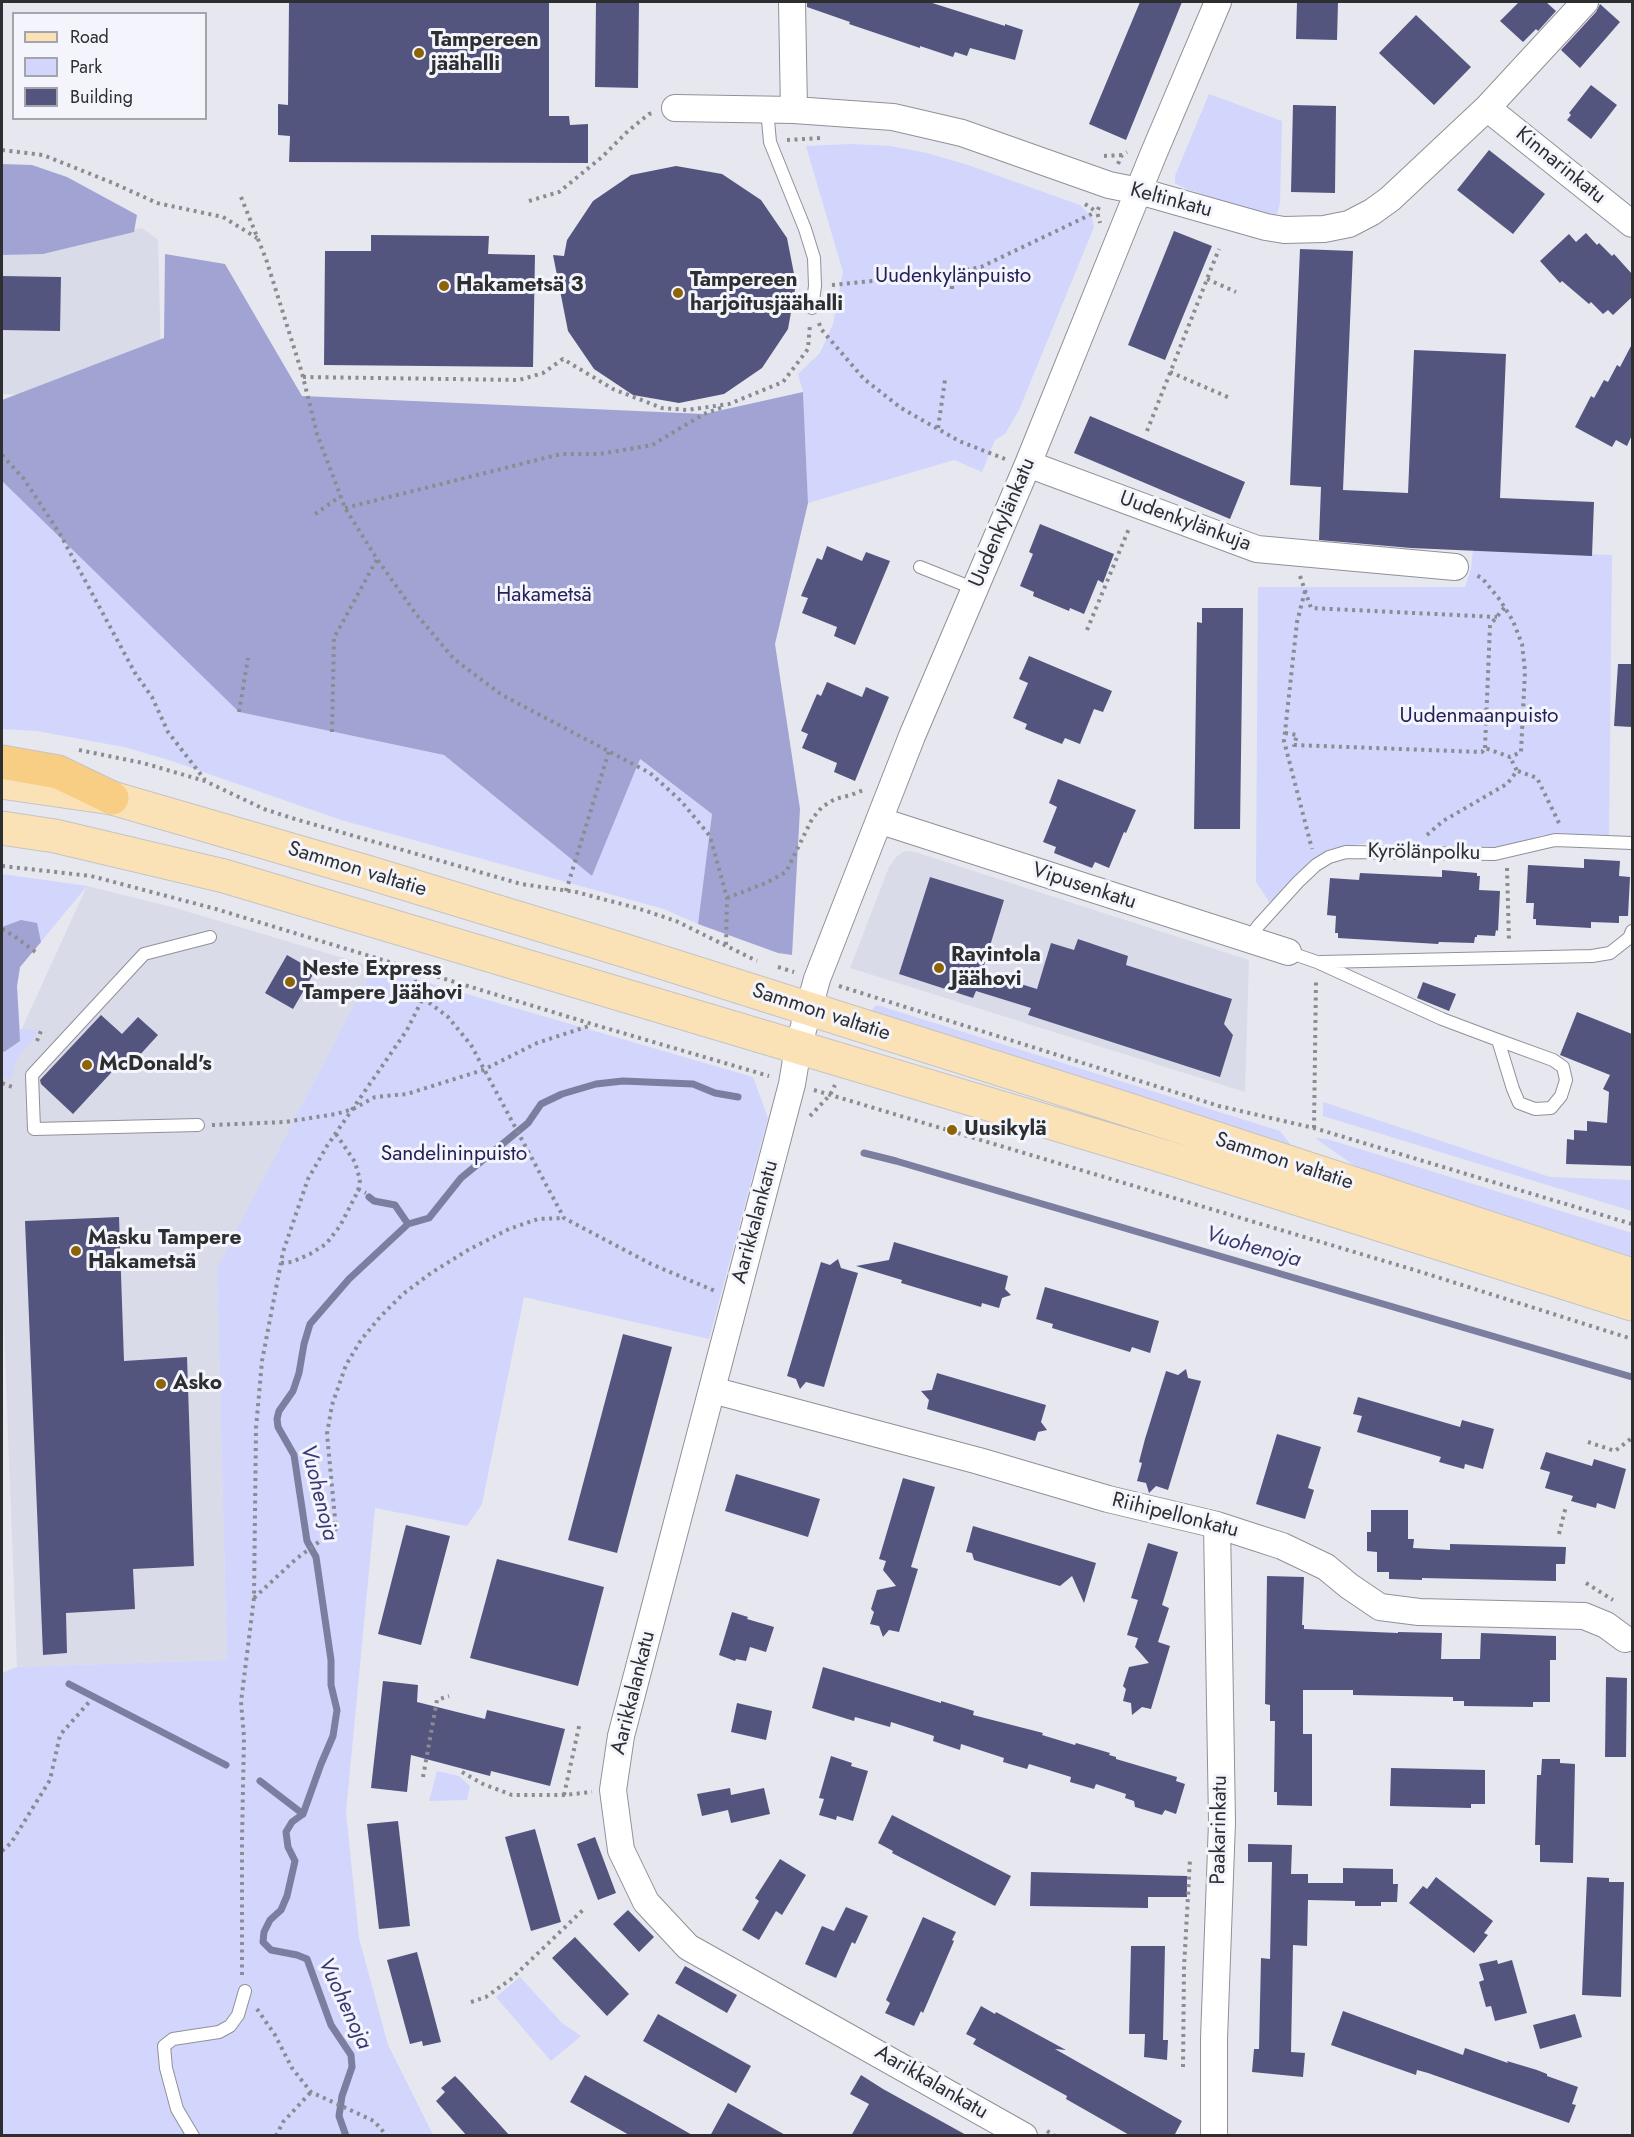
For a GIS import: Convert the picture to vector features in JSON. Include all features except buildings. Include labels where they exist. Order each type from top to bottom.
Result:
[{"type":"highway","points":[[2,762],[58,772],[112,798]]},
{"type":"main road","name":"Sammon valtatie","points":[[2,782],[112,798],[367,872],[812,994],[864,1010],[1123,1108],[1632,1275]]},
{"type":"main road","name":"Sammon valtatie","points":[[2,828],[66,838],[224,876],[1156,1154],[1632,1304]]},
{"type":"street","points":[[792,2],[794,110]]},
{"type":"street","name":"Uudenkylänkatu","points":[[798,1048],[812,994],[893,786],[975,589],[1016,462],[1139,191],[1218,2]]},
{"type":"street","name":"Keltinkatu","points":[[675,108],[794,110],[893,117],[930,124],[980,138],[1108,185],[1139,191],[1195,208],[1284,230],[1323,229],[1349,224],[1372,212],[1389,199],[1487,108],[1585,2]]},
{"type":"street","name":"Kinnarinkatu","points":[[1487,108],[1632,224]]},
{"type":"street","name":"Uudenkylänkuja","points":[[1016,462],[1256,549],[1455,567]]},
{"type":"street","name":"Vipusenkatu","points":[[880,821],[1288,952]]},
{"type":"street","name":"Aarikkalankatu","points":[[798,1048],[792,1084],[621,1736],[613,1790],[621,1850],[646,1902],[688,1947],[1034,2133]]},
{"type":"street","name":"Riihipellonkatu","points":[[712,1390],[979,1461],[1108,1499],[1217,1525],[1282,1546],[1326,1567],[1348,1586],[1380,1607],[1419,1612],[1584,1616],[1606,1625],[1625,1639]]},
{"type":"street","name":"Paakarinkatu","points":[[1214,2136],[1214,2039],[1222,1822],[1217,1525]]},
{"type":"lane","points":[[767,109],[770,142],[805,229],[814,258],[815,286],[812,308]]},
{"type":"lane","points":[[920,567],[975,589]]},
{"type":"lane","name":"Kyrölänpolku","points":[[1250,940],[1258,926],[1316,865],[1329,857],[1346,852],[1507,853],[1542,841],[1632,843]]},
{"type":"lane","points":[[1317,962],[1592,956],[1610,953],[1629,938],[1632,932]]},
{"type":"lane","points":[[198,1125],[34,1129],[32,1075],[144,954],[210,937]]},
{"type":"lane","points":[[1288,952],[1317,962],[1432,1015],[1553,1060],[1563,1067],[1566,1080],[1561,1096],[1551,1108],[1535,1108],[1519,1102],[1498,1040]]},
{"type":"lane","points":[[194,2136],[177,2109],[166,2068],[164,2046],[173,2039],[219,2032],[230,2026],[238,2015],[245,1991]]},
{"type":"path","points":[[529,201],[559,192],[649,114],[675,108]]},
{"type":"path","points":[[770,142],[828,138]]},
{"type":"path","points":[[2,150],[43,155],[157,203],[224,218],[257,238]]},
{"type":"path","points":[[241,197],[266,259],[303,377],[317,434],[345,508],[377,559],[416,614],[454,659],[502,695],[650,773],[681,801],[710,836],[727,898],[726,945]]},
{"type":"path","points":[[815,286],[952,273],[981,267],[1097,212],[1082,202]]},
{"type":"path","points":[[1147,431],[1219,249]]},
{"type":"path","points":[[952,273],[952,289]]},
{"type":"path","points":[[1207,279],[1236,292]]},
{"type":"path","points":[[812,308],[821,329],[864,379],[901,408],[959,441],[1016,462]]},
{"type":"path","points":[[345,508],[561,454],[598,454],[652,445],[704,414],[783,382],[808,349],[812,308]]},
{"type":"path","points":[[303,377],[519,380],[543,373],[563,359],[613,389],[662,408],[687,410],[729,404]]},
{"type":"path","points":[[1170,372],[1230,398]]},
{"type":"path","points":[[938,428],[945,380]]},
{"type":"path","points":[[2,454],[24,479],[60,534],[135,673],[152,698],[168,732],[206,781]]},
{"type":"path","points":[[315,514],[341,496]]},
{"type":"path","points":[[1087,630],[1139,505]]},
{"type":"path","points":[[1293,553],[1311,608],[1497,617]]},
{"type":"path","points":[[332,732],[334,638],[377,559]]},
{"type":"path","points":[[1455,567],[1482,578],[1504,607],[1522,644],[1525,671],[1521,752],[1510,757]]},
{"type":"path","points":[[1305,591],[1297,622],[1284,741],[1316,865]]},
{"type":"path","points":[[1285,733],[1297,735],[1294,745],[1482,752],[1485,748],[1490,625],[1504,607]]},
{"type":"path","points":[[239,712],[248,658]]},
{"type":"path","points":[[1485,748],[1510,757],[1517,771],[1537,778],[1567,840]]},
{"type":"path","points":[[77,750],[143,763],[206,781],[264,808],[295,819],[521,884],[594,896],[676,921],[766,964]]},
{"type":"path","points":[[566,891],[609,751]]},
{"type":"path","points":[[1410,852],[1443,822],[1507,784],[1517,771]]},
{"type":"path","points":[[727,898],[766,884],[786,872],[812,819],[822,807],[836,799],[862,791],[875,780],[893,786]]},
{"type":"path","points":[[1507,853],[1509,957]]},
{"type":"path","points":[[2,866],[91,876],[216,909],[1421,1272],[1632,1339]]},
{"type":"path","points":[[2,929],[38,954]]},
{"type":"path","points":[[1314,1128],[1317,962]]},
{"type":"path","points":[[409,967],[423,998],[448,1017],[471,1044],[564,1218]]},
{"type":"path","points":[[776,967],[812,994],[864,1010],[1219,1106],[1314,1128],[1632,1224]]},
{"type":"path","points":[[387,2136],[374,2121],[311,2092],[292,2068],[275,2035],[245,1991],[241,1967],[244,1910],[242,1839],[244,1737],[241,1702],[254,1598],[256,1428],[262,1361],[281,1263],[294,1216],[308,1179],[407,1030],[423,998]]},
{"type":"path","points":[[198,1125],[285,1122],[316,1118],[353,1109],[375,1096],[407,1094],[483,1070],[537,1043],[592,1024]]},
{"type":"path","points":[[808,1122],[812,1112],[830,1095],[847,1063]]},
{"type":"path","points":[[281,1263],[292,1262],[326,1244],[340,1226],[358,1189],[360,1180],[355,1162],[336,1134]]},
{"type":"path","points":[[358,1189],[366,1193]]},
{"type":"path","points":[[254,1598],[296,1560],[336,1529],[327,1434],[338,1385],[346,1365],[361,1340],[403,1294],[468,1250],[509,1228],[538,1219],[564,1218],[651,1264],[735,1300]]},
{"type":"path","points":[[1588,1442],[1615,1451],[1632,1438]]},
{"type":"path","points":[[1559,1534],[1566,1506]]},
{"type":"path","points":[[1586,1583],[1615,1601]]},
{"type":"path","points":[[423,1777],[437,1700],[449,1696]]},
{"type":"path","points":[[2,1851],[11,1843],[50,1780],[60,1735],[90,1701]]},
{"type":"path","points":[[564,1795],[580,1722]]},
{"type":"path","points":[[462,1772],[483,1784],[512,1795],[564,1795],[613,1790]]},
{"type":"path","points":[[1183,2067],[1184,1968],[1190,1859]]},
{"type":"path","points":[[471,2002],[486,1997],[511,1979],[585,1908]]},
{"type":"path","points":[[276,2136],[283,2121],[311,2092]]},
{"type":"path","points":[[1034,2133],[1055,2136]]},
{"type":"shaded area","points":[[142,228],[158,240],[162,398],[2,394],[2,249],[23,249]]},
{"type":"shaded area","points":[[905,851],[915,852],[1249,960],[1245,1092],[850,968],[889,867],[896,857]]},
{"type":"shaded area","points":[[87,886],[172,907],[374,967],[217,1269],[227,1660],[17,1667],[2,1277],[2,1072]]},
{"type":"green space","points":[[1209,94],[1282,121],[1280,203],[1277,214],[1262,214],[1175,183],[1175,176]]},
{"type":"green space","name":"Uudenkylänpuisto","points":[[851,144],[890,146],[927,153],[968,165],[1080,205],[1092,217],[1094,227],[1019,410],[1005,434],[995,440],[982,472],[954,460],[808,503],[803,392],[798,374],[820,353],[833,324],[843,272],[806,146]]},
{"type":"green space","points":[[2,164],[32,165],[67,177],[137,215],[134,232],[43,254],[2,255]]},
{"type":"green space","name":"Hakametsä","points":[[165,254],[225,264],[302,396],[704,414],[803,392],[808,503],[775,644],[800,809],[792,955],[778,953],[698,924],[712,814],[640,759],[592,876],[444,755],[239,712],[2,481],[2,400],[164,338]]},
{"type":"green space","points":[[2,481],[239,712],[444,755],[592,876],[639,759],[712,814],[698,924],[664,909],[341,820],[169,760],[124,747],[37,731],[2,729]]},
{"type":"green space","name":"Uudenmaanpuisto","points":[[1473,550],[1612,555],[1609,836],[1542,835],[1502,848],[1366,843],[1329,850],[1308,864],[1270,903],[1256,882],[1258,587],[1465,587],[1471,569]]},
{"type":"green space","points":[[2,874],[87,886],[20,967],[17,986],[20,1029],[37,1030],[34,1038],[17,1058],[11,1080],[2,1076]]},
{"type":"green space","points":[[21,920],[37,923],[41,942],[20,967],[17,986],[20,1041],[4,1052],[2,1051],[2,927]]},
{"type":"green space","name":"Sandelininpuisto","points":[[374,967],[753,1077],[768,1118],[709,1339],[524,1297],[482,1504],[467,1526],[375,1508],[346,1812],[359,1938],[388,2045],[433,2135],[2,2136],[2,1673],[17,1667],[227,1660],[217,1268]]},
{"type":"green space","points":[[877,1005],[1280,1131],[1295,1150],[872,1012]]},
{"type":"green space","points":[[1323,1102],[1550,1177],[1632,1180],[1632,1211],[1323,1116]]},
{"type":"green space","points":[[1315,1138],[1327,1139],[1632,1233],[1632,1263],[1403,1187],[1355,1166]]},
{"type":"green space","points":[[437,1771],[459,1776],[470,1786],[467,1800],[429,1801]]},
{"type":"green space","points":[[520,1977],[562,2023],[581,2036],[551,2061],[496,1997]]},
{"type":"waterway","name":"Vuohenoja","points":[[346,2136],[339,2116],[342,2096],[352,2067],[351,2055],[331,2025],[307,1959],[271,1950],[263,1942],[264,1932],[270,1920],[281,1910],[287,1896],[295,1861],[288,1847],[286,1832],[292,1822],[303,1814],[333,1736],[337,1710],[331,1685],[331,1660],[316,1557],[307,1541],[294,1455],[278,1427],[277,1419],[279,1411],[293,1391],[310,1324],[349,1279],[408,1224],[429,1218],[461,1178],[528,1123],[541,1104],[562,1094],[596,1084],[623,1081],[693,1084],[715,1093],[738,1097]]},
{"type":"waterway","name":"Vuohenoja","points":[[864,1153],[1632,1377]]},
{"type":"waterway","points":[[369,1197],[374,1201],[395,1205],[408,1224]]},
{"type":"waterway","points":[[69,1684],[226,1765]]},
{"type":"waterway","points":[[260,1781],[303,1814]]},
{"type":"place","name":"Tampereen jäähalli","points":[[419,53]]},
{"type":"place","name":"Hakametsä 3","points":[[444,286]]},
{"type":"place","name":"Tampereen harjoitusjäähalli","points":[[678,293]]},
{"type":"place","name":"Ravintola Jäähovi","points":[[939,968]]},
{"type":"place","name":"Neste Express Tampere Jäähovi","points":[[290,982]]},
{"type":"place","name":"McDonald's","points":[[87,1065]]},
{"type":"place","name":"Uusikylä","points":[[952,1130]]},
{"type":"place","name":"Masku Tampere Hakametsä","points":[[76,1251]]},
{"type":"place","name":"Asko","points":[[161,1384]]}]
